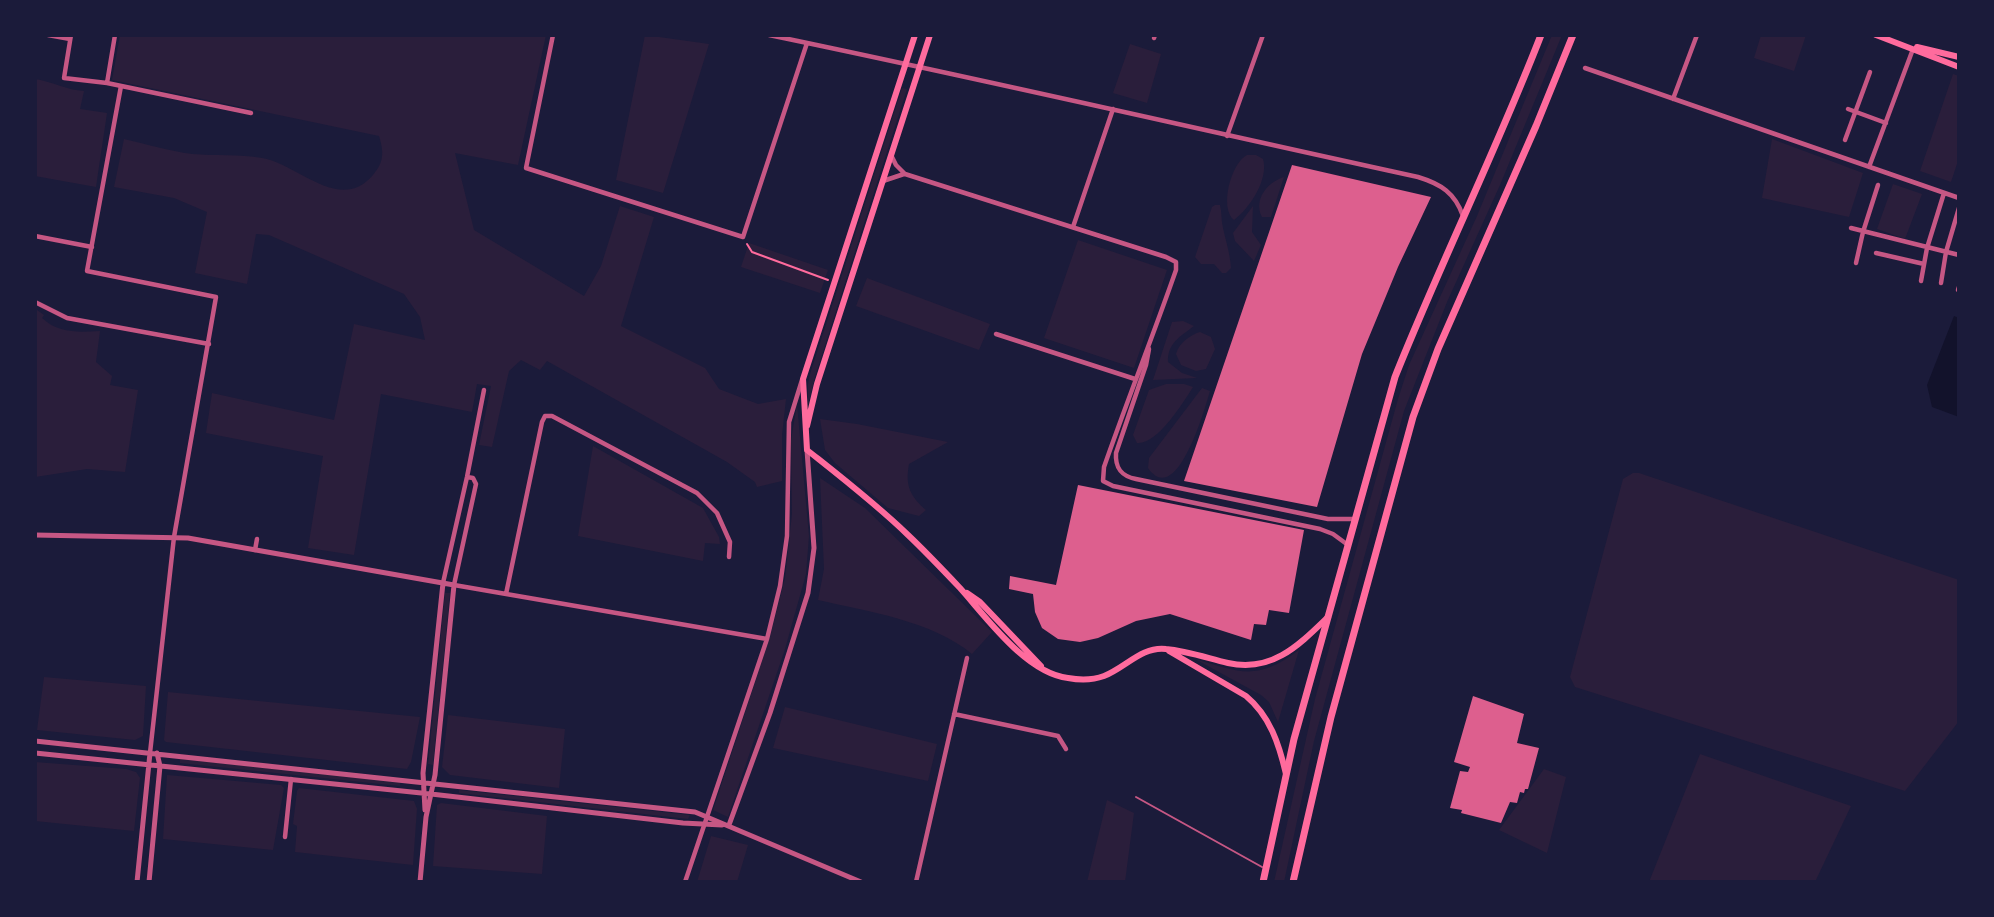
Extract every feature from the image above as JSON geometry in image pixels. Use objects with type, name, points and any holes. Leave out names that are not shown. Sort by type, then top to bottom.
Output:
[{"type":"highway","points":[[1263,882],[1286,775],[1395,377],[1410,336],[1464,218],[1541,35]]},
{"type":"highway","points":[[1293,882],[1331,717],[1413,417],[1438,349],[1573,35]]},
{"type":"main road","points":[[915,35],[803,379],[807,450],[880,509],[1026,658],[1044,671],[1068,678],[1093,679],[1115,671],[1144,653],[1165,648],[1230,663],[1261,664],[1284,656],[1328,617]]},
{"type":"main road","points":[[805,432],[817,384],[930,35]]},
{"type":"main road","points":[[1876,35],[1959,57]]},
{"type":"main road","points":[[1893,38],[1913,49],[1959,66]]},
{"type":"main road","points":[[961,589],[1009,626],[1044,671]]},
{"type":"main road","points":[[996,628],[1009,626]]},
{"type":"main road","points":[[1165,648],[1257,705],[1272,728],[1286,775]]},
{"type":"street","points":[[48,35],[71,37],[64,78],[107,83],[251,113]]},
{"type":"street","points":[[107,83],[115,35]]},
{"type":"street","points":[[553,35],[526,168],[743,237],[807,43]]},
{"type":"street","points":[[769,35],[920,66],[1436,183],[1450,192],[1464,218]]},
{"type":"street","points":[[1227,136],[1263,35]]},
{"type":"street","points":[[1673,99],[1697,35]]},
{"type":"street","points":[[1869,167],[1913,49]]},
{"type":"street","points":[[1585,68],[1959,198]]},
{"type":"street","points":[[1845,141],[1870,72]]},
{"type":"street","points":[[121,86],[87,271],[216,297],[174,537],[154,738],[154,753],[160,766],[149,882]]},
{"type":"street","points":[[1073,227],[1113,109]]},
{"type":"street","points":[[1848,109],[1885,123]]},
{"type":"street","points":[[891,153],[896,165],[905,174],[1175,262],[1176,270],[1116,453],[1122,474],[1136,480],[1301,514],[1334,520],[1355,519]]},
{"type":"street","points":[[882,181],[905,174]]},
{"type":"street","points":[[1856,263],[1878,185]]},
{"type":"street","points":[[1921,281],[1927,248],[1944,193]]},
{"type":"street","points":[[1941,283],[1946,252],[1959,208]]},
{"type":"street","points":[[1851,228],[1959,254]]},
{"type":"street","points":[[35,236],[92,247]]},
{"type":"street","points":[[1876,253],[1924,264]]},
{"type":"street","points":[[35,302],[66,318],[209,344]]},
{"type":"street","points":[[996,334],[1138,380]]},
{"type":"street","points":[[685,882],[767,639],[780,586],[787,536],[789,422],[803,379]]},
{"type":"street","points":[[1138,380],[1104,467],[1103,481],[1113,486],[1327,531],[1348,545]]},
{"type":"street","points":[[419,882],[427,793],[423,781],[443,583],[484,390]]},
{"type":"street","points":[[506,594],[545,416],[552,416],[696,493],[717,513],[730,542],[729,557]]},
{"type":"street","points":[[729,825],[771,713],[808,593],[814,548],[807,450]]},
{"type":"street","points":[[427,793],[433,783],[454,585],[476,484],[473,478],[467,477]]},
{"type":"street","points":[[1299,524],[1301,514]]},
{"type":"street","points":[[35,536],[174,537],[767,639]]},
{"type":"street","points":[[255,550],[257,539]]},
{"type":"street","points":[[916,882],[967,658]]},
{"type":"street","points":[[954,714],[1058,736],[1066,749]]},
{"type":"street","points":[[35,741],[695,812],[861,882]]},
{"type":"street","points":[[35,753],[729,825]]},
{"type":"street","points":[[137,882],[148,765],[154,753]]},
{"type":"street","points":[[285,837],[291,779]]},
{"type":"lane","points":[[1136,797],[1266,869]]},
{"type":"path","points":[[743,237],[752,252],[828,280]]},
{"type":"shaded area","points":[[120,35],[546,35],[518,165],[455,153],[474,230],[584,296],[601,266],[620,206],[654,217],[621,326],[705,368],[719,389],[758,404],[786,399],[782,435],[782,481],[757,487],[755,482],[727,462],[547,361],[540,370],[521,360],[509,371],[492,447],[479,445],[491,386],[477,384],[472,412],[381,394],[354,555],[308,548],[323,456],[206,433],[212,393],[334,420],[354,324],[425,340],[420,317],[404,294],[269,235],[256,234],[247,284],[195,273],[207,212],[174,198],[114,187],[124,139],[192,154],[262,158],[319,183],[347,190],[360,186],[377,170],[382,157],[379,136],[112,80]]},
{"type":"shaded area","points":[[645,35],[709,44],[663,193],[616,180]]},
{"type":"shaded area","points":[[1552,35],[1562,35],[1500,185],[1447,302],[1404,411],[1314,741],[1284,882],[1274,882],[1315,699],[1409,365],[1477,216]]},
{"type":"shaded area","points":[[1761,35],[1806,35],[1794,71],[1754,58]]},
{"type":"shaded area","points":[[1130,44],[1161,54],[1147,103],[1113,93]]},
{"type":"shaded area","points":[[1953,74],[1959,76],[1959,158],[1951,182],[1920,171]]},
{"type":"shaded area","points":[[35,79],[84,91],[80,109],[107,113],[96,187],[35,176]]},
{"type":"shaded area","points":[[902,88],[907,89],[808,405],[810,374]]},
{"type":"shaded area","points":[[1772,139],[1863,173],[1849,217],[1762,198]]},
{"type":"shaded area","points":[[1247,155],[1256,155],[1263,159],[1263,175],[1252,201],[1234,220],[1227,206],[1229,186],[1236,167]]},
{"type":"shaded area","points":[[1284,177],[1271,217],[1262,217],[1259,204],[1264,192]]},
{"type":"shaded area","points":[[1893,184],[1922,194],[1905,239],[1877,229]]},
{"type":"shaded area","points":[[1215,205],[1220,205],[1230,257],[1231,268],[1226,273],[1222,273],[1214,264],[1201,264],[1195,257]]},
{"type":"shaded area","points":[[1253,206],[1252,232],[1261,245],[1254,261],[1235,241],[1233,233]]},
{"type":"shaded area","points":[[1078,240],[1167,270],[1134,368],[1044,338]]},
{"type":"shaded area","points":[[749,243],[828,270],[820,293],[741,267]]},
{"type":"shaded area","points":[[867,278],[990,324],[979,350],[856,306]]},
{"type":"shaded area","points":[[37,310],[44,315],[42,318],[55,327],[77,332],[100,331],[96,362],[112,376],[110,385],[138,390],[125,472],[87,469],[35,477]]},
{"type":"shaded area","points":[[1954,316],[1959,318],[1959,417],[1932,407],[1927,385]]},
{"type":"shaded area","points":[[1183,321],[1194,326],[1172,345],[1168,362],[1182,373],[1197,378],[1153,380],[1172,322]]},
{"type":"shaded area","points":[[1200,332],[1211,337],[1215,349],[1206,369],[1196,371],[1181,365],[1176,354],[1185,340]]},
{"type":"shaded area","points":[[1166,384],[1193,387],[1161,430],[1145,442],[1137,443],[1133,435],[1149,390]]},
{"type":"shaded area","points":[[1202,388],[1210,391],[1188,451],[1169,476],[1159,477],[1148,468],[1149,458]]},
{"type":"shaded area","points":[[797,404],[809,536],[806,574],[785,649],[728,817],[713,810],[770,637],[785,578],[792,514],[791,440]]},
{"type":"shaded area","points":[[820,419],[948,442],[909,464],[910,490],[926,510],[919,516],[888,508],[835,463],[825,450]]},
{"type":"shaded area","points":[[593,446],[703,508],[720,544],[705,543],[703,561],[578,536]]},
{"type":"shaded area","points":[[1633,473],[1959,580],[1959,721],[1905,791],[1575,687],[1570,677],[1623,479]]},
{"type":"shaded area","points":[[820,478],[865,508],[992,632],[972,654],[938,633],[919,625],[818,600],[824,569]]},
{"type":"shaded area","points":[[445,593],[450,593],[433,765],[428,764]]},
{"type":"shaded area","points":[[1299,650],[1278,722],[1269,702],[1261,695],[1195,659],[1225,668],[1249,671],[1272,666]]},
{"type":"shaded area","points":[[44,677],[146,686],[143,736],[135,740],[37,730]]},
{"type":"shaded area","points":[[168,692],[420,717],[411,762],[407,769],[166,742]]},
{"type":"shaded area","points":[[785,707],[937,744],[928,781],[773,748]]},
{"type":"shaded area","points":[[448,715],[565,729],[559,788],[450,775],[442,767]]},
{"type":"shaded area","points":[[1700,754],[1851,806],[1815,882],[1649,882]]},
{"type":"shaded area","points":[[180,759],[400,782],[400,786],[180,763]]},
{"type":"shaded area","points":[[35,762],[136,772],[140,778],[134,831],[35,821]]},
{"type":"shaded area","points":[[1544,769],[1566,777],[1547,853],[1499,830]]},
{"type":"shaded area","points":[[167,775],[281,785],[284,788],[273,850],[163,839]]},
{"type":"shaded area","points":[[299,788],[414,801],[417,809],[413,865],[295,852],[297,826],[293,824]]},
{"type":"shaded area","points":[[459,790],[690,815],[688,819],[459,793]]},
{"type":"shaded area","points":[[1107,800],[1134,813],[1125,882],[1087,882]]},
{"type":"shaded area","points":[[441,803],[547,816],[542,874],[433,866],[437,805]]},
{"type":"shaded area","points":[[711,836],[748,845],[737,882],[697,882]]},
{"type":"building","points":[[1292,165],[1431,197],[1362,354],[1317,507],[1184,481]]},
{"type":"building","points":[[1078,485],[1304,530],[1289,613],[1269,610],[1266,625],[1254,624],[1251,640],[1170,614],[1136,621],[1098,638],[1080,642],[1058,639],[1042,628],[1035,612],[1033,594],[1009,589],[1010,576],[1056,585]]},
{"type":"building","points":[[1473,696],[1524,714],[1517,743],[1539,748],[1528,789],[1525,789],[1524,793],[1520,792],[1517,803],[1510,802],[1501,823],[1450,808],[1460,771],[1468,772],[1470,767],[1454,762]]}]
